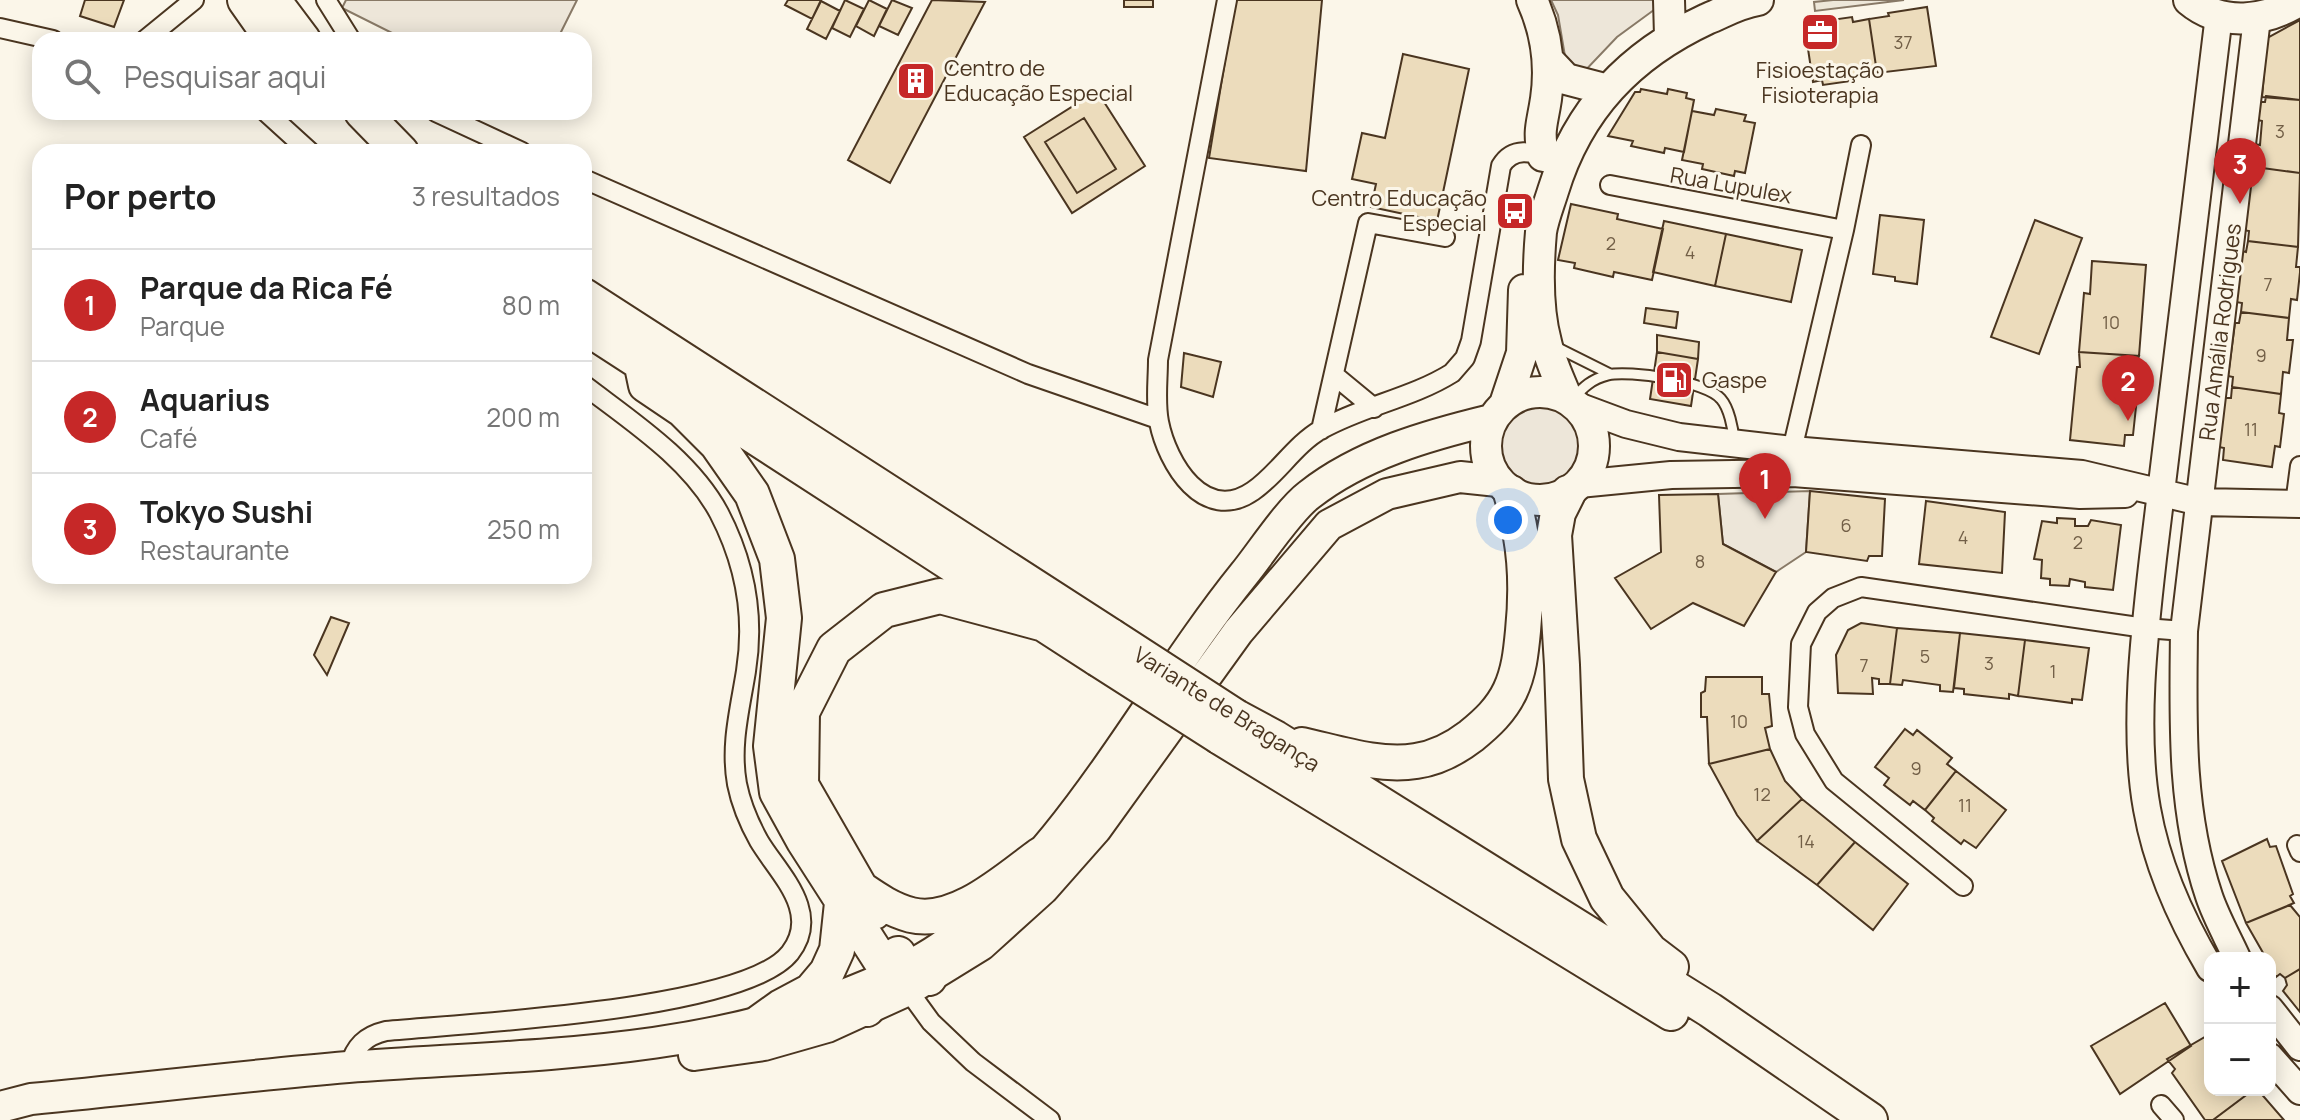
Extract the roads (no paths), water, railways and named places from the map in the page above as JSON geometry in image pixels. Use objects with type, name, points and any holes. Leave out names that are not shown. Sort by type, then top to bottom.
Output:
[{"type":"highway","points":[[245,0],[267,32]]},
{"type":"highway","points":[[273,0],[297,32]]},
{"type":"highway","points":[[342,120],[364,144]]},
{"type":"highway","points":[[370,120],[393,144]]},
{"type":"highway","name":"Variante de Bragança","points":[[592,301],[1105,648],[1685,1022],[1855,1120]]},
{"type":"highway","name":"Variante de Bragança","points":[[592,332],[1048,625],[1105,648]]},
{"type":"highway","points":[[642,366],[646,385],[683,410],[717,444],[752,494],[777,559],[784,618],[771,746],[777,792],[851,896],[898,952],[911,980],[872,999],[867,1009]]},
{"type":"highway","points":[[1275,738],[1377,761],[1415,762],[1452,751],[1487,723],[1511,690],[1520,664],[1527,587],[1521,526],[1504,487]]},
{"type":"highway","points":[[1574,489],[1558,513],[1554,535],[1566,779],[1579,839],[1607,898],[1650,951],[1703,990],[1710,1010]]},
{"type":"highway","points":[[760,1022],[811,991],[827,972],[837,950],[851,896],[801,785],[802,712],[834,649],[884,610],[940,596],[1048,625]]},
{"type":"highway","name":"Variante de Bragança","points":[[1228,727],[1275,738],[1710,1010],[1870,1120]]},
{"type":"highway","points":[[851,896],[914,916],[944,914],[977,900],[1040,855]]},
{"type":"main road","points":[[0,1107],[31,1099],[349,1067],[492,1059],[676,1040],[760,1022],[911,980],[981,945],[1043,889],[1096,829],[1238,632],[1329,525],[1387,494],[1460,477],[1504,487],[1540,501],[1574,489],[1589,470],[1594,453],[1593,435],[1587,419],[1571,402],[1546,342],[1541,303],[1542,230],[1553,159],[1539,132],[1546,98],[1548,60],[1543,25],[1532,0]]},
{"type":"main road","points":[[1504,487],[1489,468],[1485,452],[1486,436],[1522,353],[1529,209],[1553,159],[1625,48],[1700,0]]},
{"type":"main road","points":[[1670,17],[1758,0]]},
{"type":"main road","points":[[2189,0],[2219,15],[2238,19],[2283,11],[2300,0]]},
{"type":"main road","points":[[1548,60],[1566,79],[1598,88]]},
{"type":"main road","points":[[911,980],[938,949],[1004,894],[1040,855],[1073,813],[1212,613],[1307,496],[1373,456],[1498,412],[1520,395],[1552,393],[1571,402]]},
{"type":"main road","points":[[349,1067],[492,1071],[677,1057],[764,1045],[827,1027],[867,1009]]},
{"type":"street","points":[[155,32],[194,0]]},
{"type":"street","points":[[326,0],[346,32]]},
{"type":"street","points":[[1227,0],[1158,360],[1158,419],[1168,457],[1191,486],[1212,501],[1235,499],[1252,492],[1321,430],[1452,373],[1465,358],[1471,341],[1501,166],[1517,151],[1553,159]]},
{"type":"street","name":"Rua Amália Rodrigues","points":[[2204,958],[2192,939],[2164,873],[2147,809],[2142,752],[2145,628],[2219,15]]},
{"type":"street","name":"Rua Amália Rodrigues","points":[[2234,952],[2209,896],[2189,811],[2183,731],[2184,631],[2257,18]]},
{"type":"street","points":[[0,28],[32,35]]},
{"type":"street","points":[[275,120],[301,144]]},
{"type":"street","points":[[453,120],[505,144]]},
{"type":"street","points":[[1792,450],[1861,145]]},
{"type":"street","points":[[592,183],[1028,374],[1158,419]]},
{"type":"street","name":"Rua Lupulex","points":[[1610,185],[1844,230]]},
{"type":"street","points":[[1321,430],[1368,223],[1445,237]]},
{"type":"street","points":[[1334,375],[1374,408]]},
{"type":"street","points":[[349,1067],[357,1046],[369,1035],[386,1031],[591,1013],[754,979],[774,968],[791,952],[800,933],[800,906],[789,882],[753,829],[737,785],[734,753],[751,637],[744,577],[732,542],[717,510],[670,454],[592,391]]},
{"type":"street","points":[[1571,402],[1626,424],[1679,437],[1792,450],[2082,474],[2200,502],[2298,504],[2300,466]]},
{"type":"street","points":[[1634,477],[1662,462],[1720,459],[1728,456],[1734,443]]},
{"type":"street","points":[[1574,489],[1634,477],[1793,473],[2080,495],[2161,494]]},
{"type":"street","points":[[1963,886],[1834,781],[1805,734],[1798,707],[1801,644],[1817,612],[1833,598],[1861,587],[2184,631]]},
{"type":"street","points":[[911,980],[931,1022],[973,1062],[1050,1120]]},
{"type":"street","points":[[2276,1017],[2300,1047]]},
{"type":"street","points":[[2276,1064],[2300,1091]]},
{"type":"street","points":[[2161,1105],[2174,1120]]},
{"type":"lane","points":[[1546,342],[1610,374],[1694,383],[1721,398],[1733,428],[1734,443]]},
{"type":"lane","points":[[1571,402],[1586,383],[1610,374]]},
{"type":"place","name":"Fisioestação Fisioterapia","points":[[1820,32]]},
{"type":"place","name":"Centro de Educação Especial","points":[[916,81]]},
{"type":"place","name":"Tokyo Sushi","points":[[2240,204]]},
{"type":"place","name":"Centro Educação Especial","points":[[1515,211]]},
{"type":"place","name":"Gaspe","points":[[1674,380]]},
{"type":"place","name":"Aquarius","points":[[2128,421]]},
{"type":"place","name":"Parque da Rica Fé","points":[[1765,519]]}]
